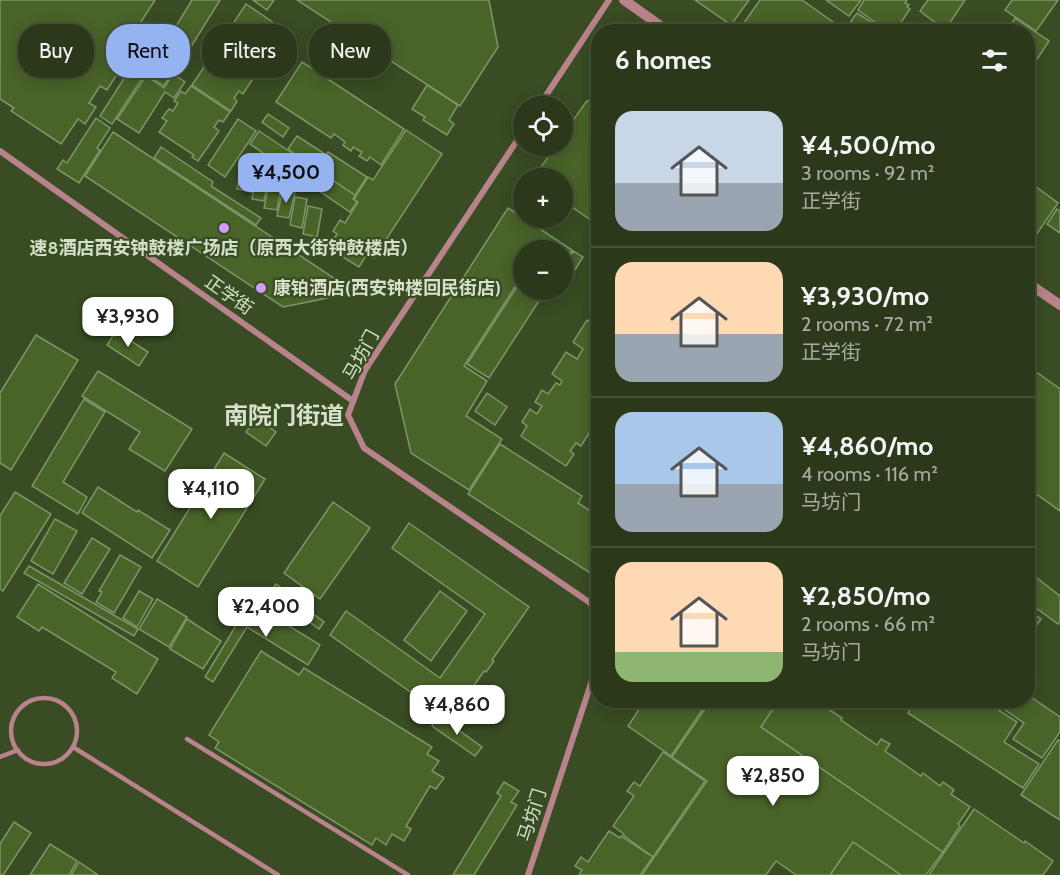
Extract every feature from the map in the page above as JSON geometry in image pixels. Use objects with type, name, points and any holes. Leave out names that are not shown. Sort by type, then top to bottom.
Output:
[{"type":"street","points":[[593,24],[609,0]]},
{"type":"street","points":[[624,0],[658,24]]},
{"type":"street","points":[[546,96],[591,27]]},
{"type":"street","name":"马坊门","points":[[513,147],[365,370],[348,415],[364,448],[591,606]]},
{"type":"street","name":"正学街","points":[[0,151],[353,400]]},
{"type":"street","points":[[1035,288],[1060,305]]},
{"type":"street","name":"马坊门","points":[[528,875],[591,683]]},
{"type":"lane","points":[[50,698],[62,703],[71,711],[76,723],[77,736],[73,747],[64,757],[52,763],[39,763],[27,759],[12,739],[12,726],[16,714],[25,704],[37,699],[50,698]]},
{"type":"lane","points":[[187,740],[408,875]]},
{"type":"lane","points":[[73,747],[278,875]]},
{"type":"lane","points":[[0,757],[18,750]]},
{"type":"building","points":[[0,0],[155,0],[140,24],[106,24],[106,78],[115,78],[107,90],[100,86],[89,103],[96,107],[85,124],[78,119],[61,144],[11,111],[14,108],[0,99]]},
{"type":"building","points":[[192,0],[220,0],[205,24],[202,24],[202,29],[190,48],[190,24],[177,24]]},
{"type":"building","points":[[253,0],[274,0],[267,10]]},
{"type":"building","points":[[297,0],[489,0],[498,47],[460,106],[391,61],[391,24],[334,24]]},
{"type":"building","points":[[695,0],[749,0],[730,24]]},
{"type":"building","points":[[760,0],[802,0],[836,24],[743,24]]},
{"type":"building","points":[[826,0],[861,0],[849,16]]},
{"type":"building","points":[[864,0],[907,0],[905,3],[910,9],[900,24],[878,24],[858,10]]},
{"type":"building","points":[[928,0],[965,0],[949,24],[937,24],[920,11]]},
{"type":"building","points":[[1012,0],[1058,0],[1036,31],[1035,24],[1026,24],[1005,10]]},
{"type":"building","points":[[246,4],[276,24],[233,24]]},
{"type":"building","points":[[857,13],[874,24],[855,24],[851,21]]},
{"type":"building","points":[[1015,18],[1024,24],[1011,24]]},
{"type":"building","points":[[1035,32],[1049,41],[1035,62]]},
{"type":"building","points":[[302,62],[309,67],[309,78],[326,78],[404,129],[381,165],[370,157],[367,161],[359,156],[362,152],[353,147],[351,151],[343,145],[345,142],[334,134],[331,138],[276,102],[292,78],[297,78],[297,70]]},
{"type":"building","points":[[202,70],[202,78],[253,78],[243,94],[239,91],[234,98],[237,101],[231,111],[192,85]]},
{"type":"building","points":[[124,78],[142,78],[112,124],[100,116]]},
{"type":"building","points":[[145,78],[149,78],[164,88],[170,78],[179,78],[185,82],[174,98],[165,92],[139,133],[117,119]]},
{"type":"building","points":[[151,78],[169,78],[164,86]]},
{"type":"building","points":[[427,85],[458,105],[449,120],[454,124],[447,135],[423,120],[425,117],[412,109]]},
{"type":"building","points":[[191,86],[230,112],[223,122],[219,120],[214,127],[219,131],[198,161],[192,157],[194,155],[159,132],[167,121],[162,118],[169,109],[173,111],[178,103],[174,101],[181,91],[185,94]]},
{"type":"building","points":[[591,99],[591,220],[573,208],[573,168],[540,168],[549,156],[573,156],[573,120],[586,102]]},
{"type":"building","points":[[268,114],[289,128],[283,137],[262,122]]},
{"type":"building","points":[[96,118],[110,128],[97,148],[100,150],[79,183],[57,169],[63,160],[67,163]]},
{"type":"building","points":[[238,119],[256,131],[225,177],[208,165]]},
{"type":"building","points":[[406,130],[442,154],[374,258],[367,254],[359,267],[328,248],[337,234],[333,231],[340,220],[345,223],[358,202],[354,199],[368,177],[373,180]]},
{"type":"building","points":[[259,131],[355,195],[353,199],[357,202],[350,212],[250,144]]},
{"type":"building","points":[[113,132],[349,288],[347,294],[283,307],[85,176]]},
{"type":"building","points":[[297,136],[325,154],[316,168],[288,149]]},
{"type":"building","points":[[161,147],[213,182],[211,186],[261,218],[256,225],[154,158]]},
{"type":"building","points":[[328,152],[367,177],[355,195],[316,169]]},
{"type":"building","points":[[242,163],[256,165],[252,192],[237,189]]},
{"type":"building","points":[[257,171],[269,173],[264,201],[252,199]]},
{"type":"building","points":[[270,180],[282,182],[277,210],[264,208]]},
{"type":"building","points":[[1035,186],[1058,203],[1035,237]]},
{"type":"building","points":[[283,189],[295,192],[289,218],[277,216]]},
{"type":"building","points":[[295,197],[307,199],[302,228],[290,225]]},
{"type":"building","points":[[308,206],[322,209],[317,237],[303,234]]},
{"type":"building","points":[[508,208],[513,211],[513,228],[538,228],[557,240],[513,240],[513,290],[464,366],[487,381],[466,416],[502,439],[469,490],[411,453],[395,384]]},
{"type":"building","points":[[1057,209],[1060,211],[1060,233],[1047,224]]},
{"type":"building","points":[[573,251],[583,257],[573,273]]},
{"type":"building","points":[[513,293],[513,300],[540,300],[489,378],[467,364]]},
{"type":"building","points":[[587,320],[591,322],[591,430],[581,446],[576,443],[570,451],[574,454],[566,466],[521,436],[527,426],[522,422],[530,409],[537,414],[542,406],[535,402],[542,390],[548,394],[556,383],[560,385],[562,381],[552,374],[566,352],[577,359],[583,349],[573,342]]},
{"type":"building","points":[[116,331],[148,352],[139,366],[107,345]]},
{"type":"building","points":[[36,335],[78,360],[11,470],[0,463],[0,393]]},
{"type":"building","points":[[98,371],[192,429],[165,471],[129,449],[140,432],[82,396]]},
{"type":"building","points":[[1035,371],[1060,389],[1060,511],[1035,493]]},
{"type":"building","points":[[487,393],[507,407],[495,425],[475,411]]},
{"type":"building","points":[[84,399],[105,412],[63,482],[87,497],[78,514],[32,486]]},
{"type":"building","points":[[256,418],[276,432],[266,446],[246,432]]},
{"type":"building","points":[[500,444],[582,496],[578,503],[591,511],[591,573],[468,494]]},
{"type":"building","points":[[224,453],[265,479],[198,587],[157,561]]},
{"type":"building","points":[[98,487],[170,530],[152,558],[82,513]]},
{"type":"building","points":[[15,492],[51,514],[3,591],[0,589],[0,516]]},
{"type":"building","points":[[333,502],[370,528],[320,599],[284,573]]},
{"type":"building","points":[[55,519],[77,531],[53,574],[31,561]]},
{"type":"building","points":[[409,523],[529,607],[492,660],[494,661],[486,672],[484,671],[450,720],[330,635],[346,611],[440,678],[485,614],[392,548]]},
{"type":"building","points":[[92,538],[110,549],[82,594],[64,583]]},
{"type":"building","points":[[120,555],[141,567],[114,613],[96,602],[102,592],[99,591]]},
{"type":"building","points":[[29,566],[138,629],[134,636],[24,573]]},
{"type":"building","points":[[1035,576],[1060,596],[1058,624],[1035,607]]},
{"type":"building","points":[[38,584],[158,659],[137,694],[112,678],[116,672],[42,627],[39,631],[17,617]]},
{"type":"building","points":[[276,584],[324,622],[319,629],[269,593]]},
{"type":"building","points":[[139,591],[153,599],[137,627],[123,618]]},
{"type":"building","points":[[440,591],[467,611],[431,661],[404,640]]},
{"type":"building","points":[[157,599],[187,617],[169,647],[139,629]]},
{"type":"building","points":[[250,602],[320,645],[308,665],[247,627],[213,682],[205,677]]},
{"type":"building","points":[[1035,615],[1041,619],[1035,627]]},
{"type":"building","points":[[187,619],[221,641],[203,669],[170,649]]},
{"type":"building","points":[[261,651],[299,675],[304,668],[432,747],[427,754],[439,761],[432,771],[444,778],[436,789],[430,786],[406,826],[411,829],[404,841],[392,834],[386,845],[376,838],[372,845],[215,748],[219,742],[209,735]]},
{"type":"building","points":[[1035,700],[1060,717],[1060,732],[1042,758],[1013,739],[1024,723],[1002,708],[1035,708]]},
{"type":"building","points":[[640,708],[704,708],[671,756],[628,726]]},
{"type":"building","points":[[706,708],[774,708],[761,727],[943,852],[926,875],[901,875],[853,842],[830,875],[796,875],[776,861],[766,875],[642,875],[707,781],[672,757]]},
{"type":"building","points":[[774,708],[827,708],[877,745],[881,739],[890,744],[885,751],[921,776],[923,773],[940,786],[943,782],[954,790],[951,794],[970,807],[943,852],[761,727]]},
{"type":"building","points":[[911,708],[995,708],[1017,722],[1004,742],[1039,764],[1023,788],[908,713]]},
{"type":"building","points":[[439,716],[482,747],[475,756],[432,726]]},
{"type":"building","points":[[1058,740],[1060,741],[1060,820],[1021,795]]},
{"type":"building","points":[[663,752],[705,781],[653,857],[613,826],[634,796],[627,791],[634,782],[640,786]]},
{"type":"building","points":[[504,782],[519,791],[511,802],[517,805],[474,875],[453,875],[501,796],[497,793]]},
{"type":"building","points":[[974,809],[1053,861],[1043,875],[929,875]]},
{"type":"building","points":[[14,822],[31,833],[3,875],[0,875],[0,844]]},
{"type":"building","points":[[609,831],[620,838],[621,836],[653,857],[640,875],[579,875],[582,870],[575,866],[581,857],[588,862]]},
{"type":"building","points":[[853,842],[901,875],[830,875]]},
{"type":"building","points":[[50,844],[77,861],[69,875],[30,875]]},
{"type":"building","points":[[79,862],[98,875],[71,875]]},
{"type":"place","name":"速8酒店西安钟鼓楼广场店（原西大街钟鼓楼店）","points":[[224,228]]},
{"type":"place","name":"康铂酒店(西安钟楼回民街店)","points":[[261,288]]},
{"type":"district","name":"南院门街道","points":[[284,416]]}]
